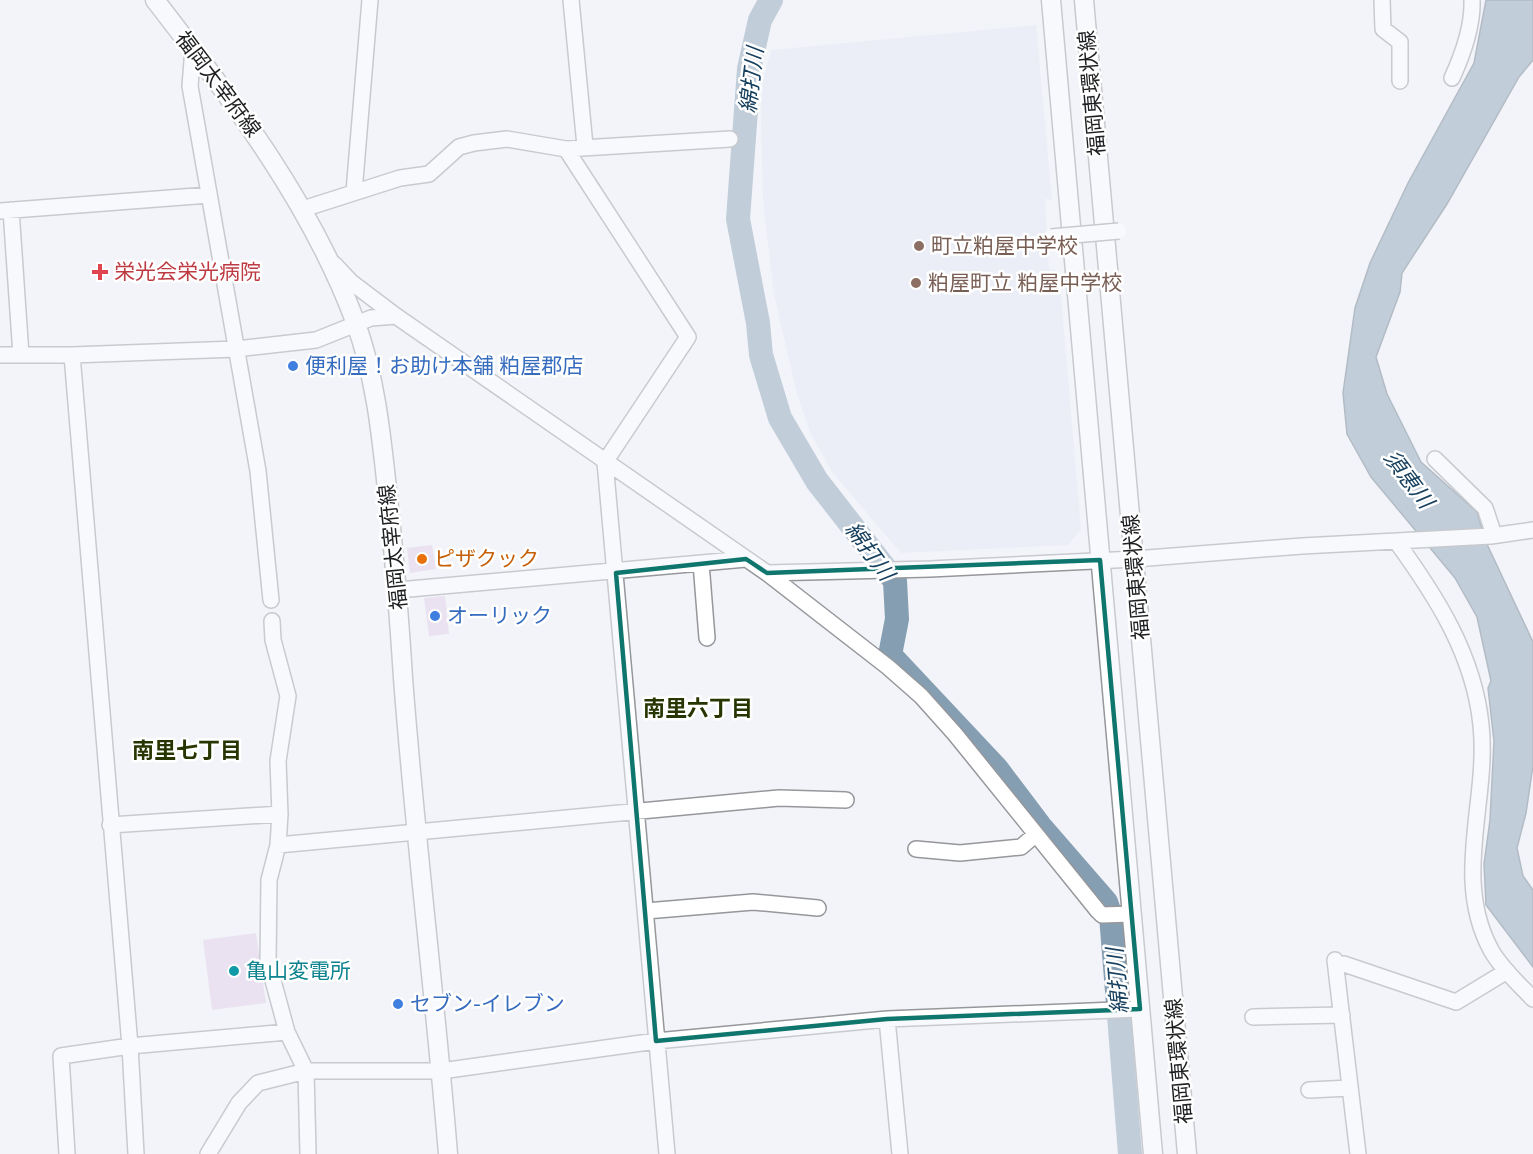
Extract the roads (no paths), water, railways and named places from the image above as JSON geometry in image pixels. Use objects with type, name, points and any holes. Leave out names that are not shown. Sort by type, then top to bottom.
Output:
[{"type":"main road","name":"福岡太宰府線","points":[[154,0],[263,144],[303,209],[330,259],[356,323],[379,413],[398,590],[404,680],[448,1154]]},
{"type":"main road","name":"福岡東環状線","points":[[1051,0],[1100,560],[1117,914],[1153,1154]]},
{"type":"main road","name":"福岡東環状線","points":[[1084,0],[1188,1154]]},
{"type":"street","points":[[354,192],[370,0]]},
{"type":"street","points":[[572,0],[585,146]]},
{"type":"street","points":[[1382,0],[1383,29],[1400,42],[1400,81]]},
{"type":"street","points":[[1452,78],[1461,59],[1468,32],[1472,0]]},
{"type":"street","points":[[193,49],[189,86],[258,471],[271,600]]},
{"type":"street","points":[[303,209],[400,178],[429,174],[459,147],[474,143],[507,139],[566,149],[585,146],[730,139]]},
{"type":"street","points":[[566,149],[688,337],[605,462],[667,1154]]},
{"type":"street","points":[[21,355],[6,210],[209,195]]},
{"type":"street","points":[[1051,237],[1119,231]]},
{"type":"street","points":[[330,259],[351,282],[396,316],[767,573],[856,640],[921,696],[955,734],[1035,835],[1117,914]]},
{"type":"street","points":[[0,355],[72,355],[236,349],[316,340],[372,318],[396,316]]},
{"type":"street","points":[[72,355],[130,1046],[136,1154]]},
{"type":"street","points":[[1435,459],[1485,508],[1492,536]]},
{"type":"street","points":[[767,573],[875,571],[1135,559],[1399,540],[1492,536],[1533,530]]},
{"type":"street","points":[[1399,540],[1448,618],[1478,700],[1482,761],[1473,847],[1473,894],[1491,951],[1533,999]]},
{"type":"street","points":[[398,590],[616,573],[746,559]]},
{"type":"street","points":[[701,563],[707,638]]},
{"type":"street","points":[[272,621],[273,640],[288,696],[278,761],[280,813],[278,845],[269,880],[268,962],[287,1032],[306,1071],[308,1154]]},
{"type":"street","points":[[278,845],[419,834],[779,798],[846,800]]},
{"type":"street","points":[[110,825],[280,813]]},
{"type":"street","points":[[916,849],[960,853],[1021,847],[1035,835]]},
{"type":"street","points":[[646,911],[753,902],[818,908]]},
{"type":"street","points":[[1358,1154],[1335,963],[1344,964],[1456,1002],[1508,971]]},
{"type":"street","points":[[208,1154],[239,1102],[258,1083],[306,1071],[441,1071],[656,1041],[887,1019],[1132,1009]]},
{"type":"street","points":[[1252,1017],[1342,1015]]},
{"type":"street","points":[[887,1019],[900,1154]]},
{"type":"street","points":[[67,1154],[61,1056],[130,1046],[287,1032]]},
{"type":"street","points":[[1309,1090],[1350,1088]]},
{"type":"water","name":"須恵川","points":[[1486,0],[1533,0],[1533,60],[1519,77],[1447,204],[1402,273],[1400,292],[1376,357],[1387,394],[1421,462],[1477,512],[1485,540],[1533,642],[1533,766],[1526,813],[1517,848],[1523,876],[1533,890],[1533,967],[1486,905],[1484,864],[1490,820],[1494,741],[1488,688],[1491,681],[1477,617],[1455,578],[1371,477],[1347,434],[1343,393],[1355,308],[1370,263],[1408,183],[1474,63]]},
{"type":"waterway","name":"綿打川","points":[[771,0],[760,20],[749,69],[738,219],[758,323],[761,355],[780,418],[817,481],[895,581],[897,619],[890,655],[997,769],[1040,826],[1106,902],[1111,916],[1130,1154]]},
{"type":"place","name":"町立粕屋中学校","points":[[919,246]]},
{"type":"place","name":"栄光会栄光病院","points":[[100,272]]},
{"type":"place","name":"粕屋町立 粕屋中学校","points":[[916,283]]},
{"type":"place","name":"便利屋！お助け本舗 粕屋郡店","points":[[293,366]]},
{"type":"place","name":"ピザクック","points":[[422,559]]},
{"type":"place","name":"オーリック","points":[[435,616]]},
{"type":"place","name":"亀山変電所","points":[[234,971]]},
{"type":"place","name":"セブン-イレブン","points":[[398,1004]]},
{"type":"district","name":"南里六丁目","points":[[698,708]]},
{"type":"district","name":"南里七丁目","points":[[187,750]]}]
